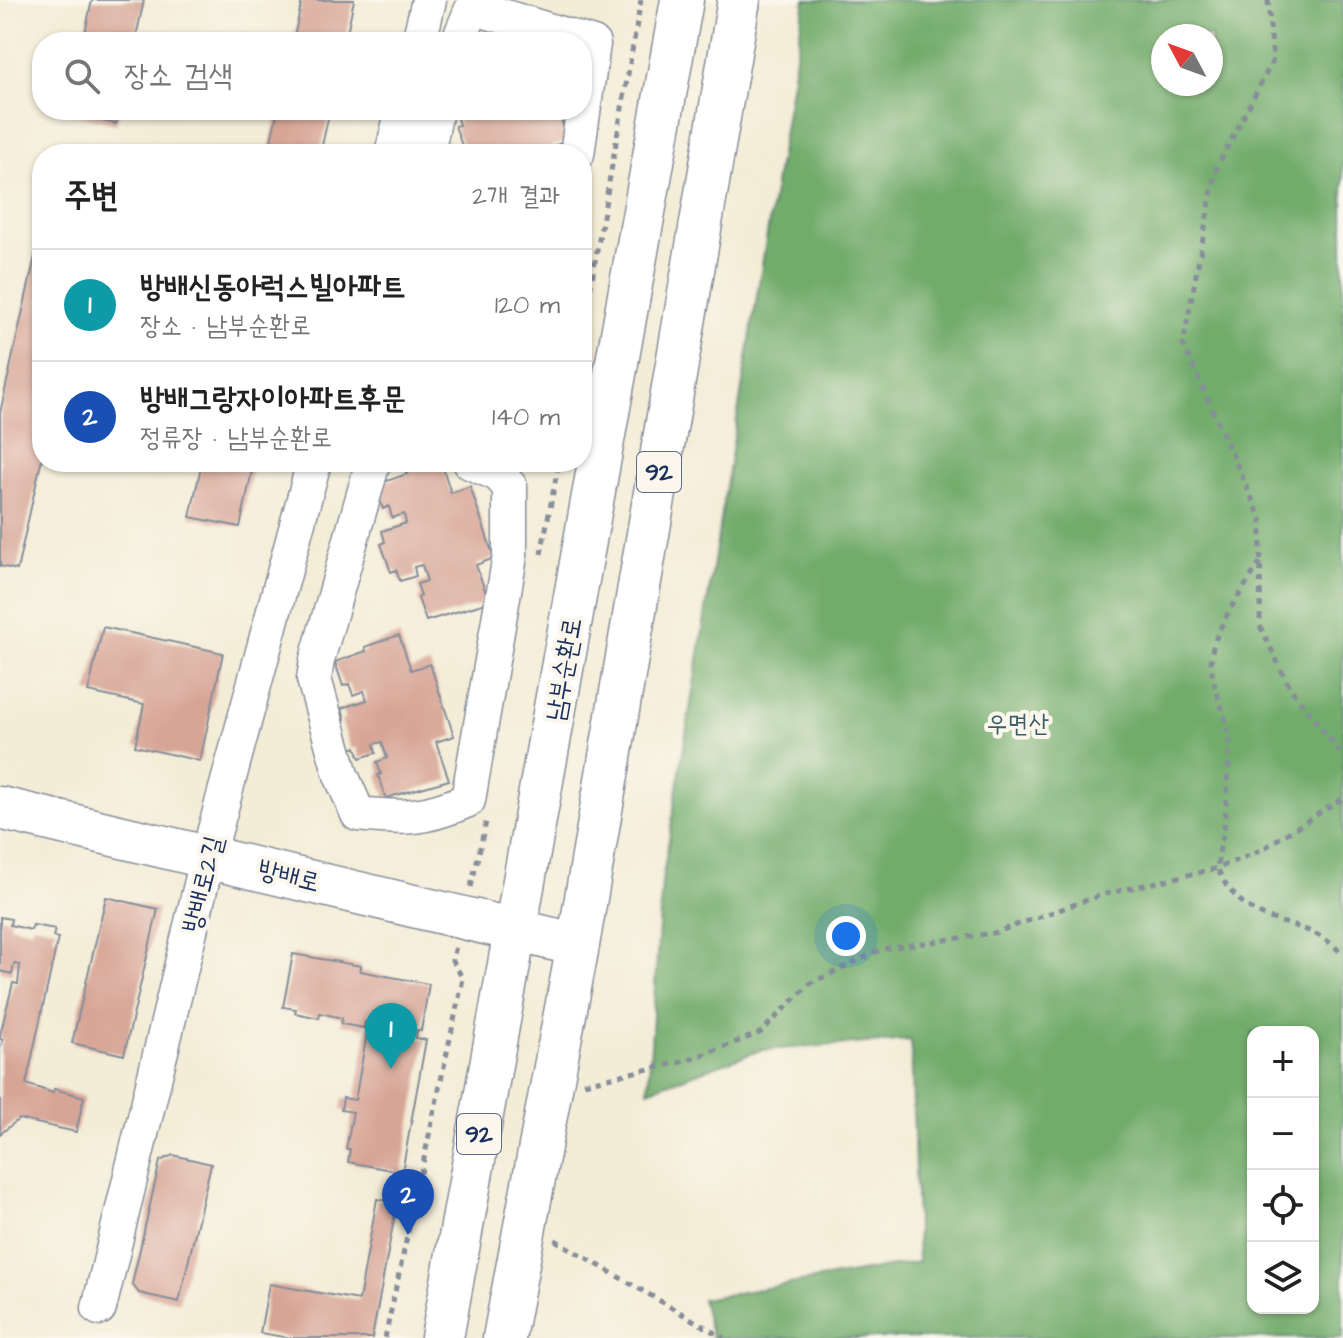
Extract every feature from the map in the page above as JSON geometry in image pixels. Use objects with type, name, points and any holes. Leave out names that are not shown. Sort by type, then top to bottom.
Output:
[{"type":"main road","name":"남부순환로","points":[[442,1338],[682,0]]},
{"type":"main road","name":"92","points":[[504,1338],[578,945],[739,0]]},
{"type":"main road","name":"방배로","points":[[0,808],[578,945]]},
{"type":"street","points":[[421,32],[429,0]]},
{"type":"street","points":[[462,32],[472,9],[476,8],[554,32]]},
{"type":"street","points":[[394,144],[400,120]]},
{"type":"street","points":[[429,144],[434,120]]},
{"type":"street","points":[[578,144],[582,120]]},
{"type":"street","name":"방배로2길","points":[[99,1308],[208,856],[311,472]]},
{"type":"street","points":[[370,472],[314,679],[341,775],[358,814],[419,818],[468,800],[510,556],[510,487],[493,472]]},
{"type":"path","points":[[592,279],[641,0]]},
{"type":"path","points":[[1268,0],[1273,60],[1216,169],[1183,344],[1261,519],[1260,626],[1290,688],[1343,756]]},
{"type":"path","points":[[1261,562],[1221,626],[1212,650],[1212,670],[1230,743],[1218,868],[1229,889],[1249,909],[1274,922],[1308,928],[1330,940],[1343,955]]},
{"type":"path","points":[[551,1085],[579,1083],[686,1061],[760,1033],[811,983],[882,949],[994,933],[1101,895],[1218,868],[1261,850],[1343,798]]},
{"type":"path","points":[[385,1338],[463,979],[452,960]]},
{"type":"path","points":[[526,1223],[724,1338]]},
{"type":"green space","name":"우면산","points":[[805,0],[1343,0],[1343,1338],[712,1338],[702,1299],[918,1262],[911,1040],[761,1050],[648,1090],[662,882]]},
{"type":"building","points":[[92,0],[144,0],[137,32],[85,32]]},
{"type":"building","points":[[302,0],[354,0],[347,32],[295,32]]},
{"type":"building","points":[[276,120],[328,120],[322,144],[270,144]]},
{"type":"building","points":[[458,120],[561,120],[568,141],[559,144],[461,144],[455,126],[459,125]]},
{"type":"building","points":[[32,270],[32,472],[39,472],[17,570],[0,566],[0,413]]},
{"type":"building","points":[[200,472],[252,472],[240,527],[190,517]]},
{"type":"building","points":[[444,472],[451,493],[470,486],[494,558],[476,565],[489,602],[426,621],[417,584],[427,581],[422,565],[414,567],[416,576],[400,581],[396,570],[391,572],[381,544],[385,542],[382,531],[406,523],[404,514],[392,518],[389,506],[383,509],[375,485],[407,474]]},
{"type":"building","points":[[103,627],[223,653],[200,761],[135,746],[144,704],[88,692]]},
{"type":"building","points":[[399,635],[411,670],[430,664],[454,736],[436,742],[449,780],[386,798],[377,762],[387,758],[382,742],[374,744],[376,753],[360,758],[356,747],[351,749],[341,721],[345,719],[342,708],[367,700],[364,691],[353,695],[349,684],[343,686],[335,662]]},
{"type":"building","points":[[106,897],[158,909],[124,1055],[72,1043]]},
{"type":"building","points":[[0,917],[11,919],[10,925],[31,930],[33,925],[55,929],[53,937],[58,938],[26,1084],[53,1093],[54,1089],[84,1097],[76,1132],[19,1119],[0,1134],[0,1048],[3,1040],[0,1035],[13,983],[18,984],[20,965],[14,964],[12,974],[0,971]]},
{"type":"building","points":[[293,954],[361,966],[360,971],[429,984],[421,1031],[417,1030],[416,1038],[426,1040],[402,1172],[348,1162],[350,1149],[346,1149],[353,1112],[341,1110],[343,1098],[355,1100],[369,1022],[365,1022],[364,1028],[341,1024],[342,1018],[320,1013],[319,1018],[283,1007]]},
{"type":"building","points":[[173,1155],[211,1164],[179,1302],[139,1293],[132,1284],[160,1161]]},
{"type":"building","points":[[377,1199],[397,1203],[372,1338],[290,1338],[260,1333],[269,1284],[359,1300]]},
{"type":"place","name":"방배신동아럭스빌아파트","points":[[391,1069]]},
{"type":"place","name":"방배그랑자이아파트후문","points":[[408,1235]]}]
